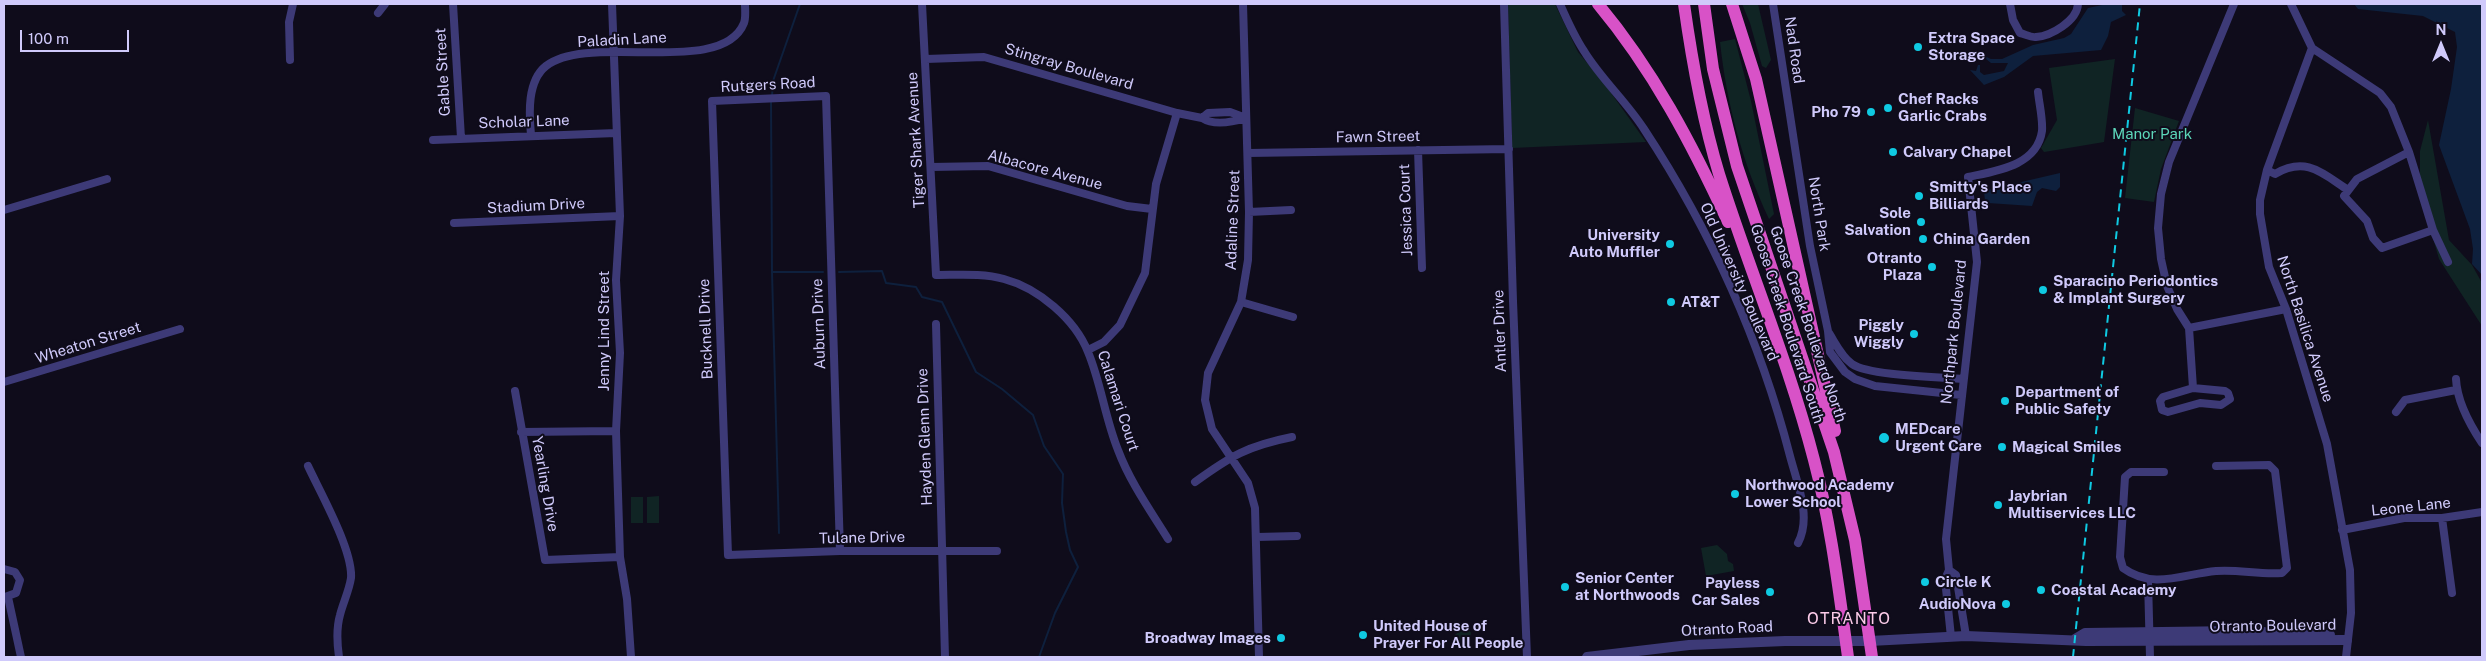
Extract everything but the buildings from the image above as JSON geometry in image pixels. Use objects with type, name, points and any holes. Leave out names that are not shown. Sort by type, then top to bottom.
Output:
[{"type":"highway","points":[[1598,4],[1638,55],[1698,157],[1764,306]]},
{"type":"highway","name":"Goose Creek Boulevard South","points":[[1684,4],[1693,69],[1704,121],[1814,460],[1831,540],[1848,657]]},
{"type":"highway","name":"Goose Creek Boulevard North","points":[[1704,4],[1721,105],[1737,166],[1834,452],[1855,540],[1872,657]]},
{"type":"highway","points":[[1713,4],[1721,105]]},
{"type":"highway","points":[[1732,4],[1748,51],[1772,145],[1837,440],[1843,488]]},
{"type":"street","points":[[290,60],[289,22],[293,4]]},
{"type":"street","points":[[378,13],[384,4]]},
{"type":"street","name":"Gable Street","points":[[453,4],[461,138]]},
{"type":"street","name":"Jenny Lind Street","points":[[612,4],[620,216],[616,280],[620,354],[616,431],[620,557],[627,599],[630,657]]},
{"type":"street","name":"Paladin Lane","points":[[531,135],[529,110],[533,88],[545,67],[562,58],[614,52],[704,51],[731,40],[744,23],[745,4]]},
{"type":"street","name":"Tiger Shark Avenue","points":[[922,4],[936,274]]},
{"type":"street","name":"Adaline Street","points":[[1242,4],[1248,153],[1248,260],[1241,302],[1208,373],[1205,400],[1212,429],[1248,483],[1255,508],[1259,657]]},
{"type":"street","name":"Antler Drive","points":[[1504,4],[1527,657]]},
{"type":"street","name":"Old University Boulevard","points":[[1560,4],[1584,52],[1643,127],[1708,238],[1756,347],[1787,444],[1803,506],[1804,531],[1798,543]]},
{"type":"street","name":"Nad Road","points":[[1773,4],[1787,100]]},
{"type":"street","points":[[2010,4],[2013,20],[2020,33],[2034,38],[2050,34],[2064,25],[2078,8],[2078,4]]},
{"type":"street","points":[[2193,388],[2189,328],[2177,309],[2167,286],[2161,259],[2158,228],[2161,194],[2169,162],[2234,4]]},
{"type":"street","points":[[2291,4],[2312,48],[2380,93],[2391,107],[2409,152],[2433,230],[2448,262]]},
{"type":"street","name":"North Basilica Avenue","points":[[2312,48],[2267,170],[2260,200],[2260,214],[2269,267],[2286,309],[2327,444],[2350,570],[2351,613],[2346,657]]},
{"type":"street","name":"Stingray Boulevard","points":[[926,59],[984,57],[1177,113],[1202,118],[1208,122],[1234,122],[1246,118]]},
{"type":"street","name":"Northpark Boulevard","points":[[1966,636],[1956,575],[1949,570],[1946,531],[1978,262],[1968,177],[2015,166],[2036,146],[2042,130],[2038,92]]},
{"type":"street","name":"Rutgers Road","points":[[712,101],[826,96]]},
{"type":"street","name":"Auburn Drive","points":[[826,96],[840,551]]},
{"type":"street","name":"North Park","points":[[1787,100],[1810,246],[1828,331],[1830,352],[1845,372],[1856,380],[1875,386],[1961,395]]},
{"type":"street","name":"Bucknell Drive","points":[[712,101],[728,555]]},
{"type":"street","points":[[1088,350],[1104,342],[1120,325],[1145,274],[1156,184],[1177,113]]},
{"type":"street","name":"Scholar Lane","points":[[434,140],[616,132]]},
{"type":"street","name":"Fawn Street","points":[[1248,153],[1509,149]]},
{"type":"street","name":"Jessica Court","points":[[1418,150],[1422,268]]},
{"type":"street","points":[[2409,152],[2357,179],[2344,196],[2367,221],[2373,238],[2382,248],[2433,230]]},
{"type":"street","name":"Albacore Avenue","points":[[931,168],[988,166],[1127,206],[1152,209]]},
{"type":"street","points":[[2267,170],[2275,174],[2292,166],[2314,168],[2348,190]]},
{"type":"street","points":[[4,210],[107,179]]},
{"type":"street","points":[[1249,212],[1291,210]]},
{"type":"street","name":"Stadium Drive","points":[[454,223],[620,216]]},
{"type":"street","name":"Calamari Court","points":[[936,274],[975,274],[1005,279],[1031,290],[1057,308],[1088,350],[1117,448],[1128,477],[1168,539]]},
{"type":"street","points":[[1241,302],[1293,317]]},
{"type":"street","points":[[2189,328],[2286,309]]},
{"type":"street","name":"Hayden Glenn Drive","points":[[936,324],[945,657]]},
{"type":"street","name":"Wheaton Street","points":[[4,382],[180,329]]},
{"type":"street","name":"North Park","points":[[1828,331],[1844,357],[1854,365],[1877,371],[1963,379]]},
{"type":"street","points":[[2456,379],[2456,390],[2472,428],[2482,443]]},
{"type":"street","points":[[2193,388],[2225,391],[2230,399],[2221,405],[2200,404],[2168,412],[2162,410],[2160,401],[2163,397],[2193,388]]},
{"type":"street","points":[[2396,412],[2405,400],[2456,390]]},
{"type":"street","points":[[515,391],[521,432]]},
{"type":"street","name":"Yearling Drive","points":[[616,431],[521,432],[545,560],[620,557]]},
{"type":"street","points":[[1195,482],[1231,456],[1259,444],[1292,437]]},
{"type":"street","points":[[2164,472],[2131,472],[2125,478],[2120,557],[2123,568],[2132,575],[2148,580],[2179,579],[2217,571],[2282,574],[2287,568],[2275,470],[2269,465],[2216,466]]},
{"type":"street","points":[[308,466],[343,542],[350,565],[350,578],[336,637],[338,657]]},
{"type":"street","name":"Leone Lane","points":[[2342,530],[2404,518],[2442,518],[2482,512]]},
{"type":"street","points":[[2442,518],[2452,593]]},
{"type":"street","points":[[1257,537],[1297,536]]},
{"type":"street","name":"Tulane Drive","points":[[728,555],[840,551],[997,551]]},
{"type":"street","points":[[4,569],[15,572],[20,580],[16,593],[6,597],[21,657]]},
{"type":"street","points":[[1949,570],[1945,579],[1951,637]]},
{"type":"street","points":[[2148,580],[2150,657]]},
{"type":"street","name":"Otranto Boulevard","points":[[1870,641],[1966,636],[2347,642]]},
{"type":"street","name":"Otranto Road","points":[[1587,657],[1689,645],[1870,641]]},
{"type":"green space","points":[[1508,4],[1555,4],[1578,52],[1604,83],[1646,142],[1512,148]]},
{"type":"green space","points":[[1742,4],[1758,4],[1771,60],[1766,68],[1762,66],[1750,23]]},
{"type":"green space","points":[[1735,39],[1751,101],[1774,214],[1769,219],[1743,154],[1731,111],[1720,42]]},
{"type":"green space","points":[[2115,59],[2104,142],[2044,152],[2041,148],[2057,120],[2049,68]]},
{"type":"green space","name":"Manor Park","points":[[2135,108],[2179,121],[2161,169],[2154,202],[2125,198]]},
{"type":"green space","points":[[2428,120],[2449,240],[2472,265],[2482,283],[2482,326],[2439,259],[2420,193],[2420,151]]},
{"type":"green space","points":[[659,496],[659,523],[647,523],[647,497]]},
{"type":"green space","points":[[631,497],[643,497],[643,523],[631,523]]},
{"type":"green space","points":[[1717,545],[1727,554],[1728,561],[1733,564],[1734,571],[1706,576],[1701,548]]},
{"type":"green space","points":[[1467,626],[1471,633],[1469,643],[1465,645],[1452,643],[1453,636],[1462,627]]},
{"type":"water","points":[[2107,4],[2122,4],[2122,11],[2126,15],[2111,22],[2108,36],[2101,50],[2033,56],[2004,77],[1984,85],[1970,70],[1976,71],[1978,65],[1980,65],[1980,72],[1984,75],[2004,71],[2008,63],[1991,63],[1980,54],[1991,59],[2002,59],[2033,45],[2064,38],[2071,34],[2088,8]]},
{"type":"water","points":[[2354,4],[2482,4],[2482,275],[2472,264],[2473,249],[2470,229],[2439,145],[2451,89],[2457,47],[2455,32],[2423,16],[2358,9]]},
{"type":"water","points":[[2060,173],[2060,187],[2056,191],[2042,188],[2037,192],[2032,206],[1988,203],[1985,200],[1984,192],[1987,190]]},
{"type":"waterway","points":[[772,96],[773,81],[800,4]]},
{"type":"waterway","points":[[771,100],[772,272],[779,533]]},
{"type":"waterway","points":[[839,272],[882,271],[886,283],[916,287],[922,297],[942,302],[976,372],[1002,389],[1033,415],[1044,446],[1063,474],[1062,503],[1066,532],[1070,550],[1078,567],[1055,613],[1039,657]]},
{"type":"waterway","points":[[772,272],[823,272]]},
{"type":"railway","points":[[2073,657],[2140,4]]},
{"type":"place","name":"Extra Space Storage","points":[[1918,47]]},
{"type":"place","name":"Chef Racks Garlic Crabs","points":[[1888,108]]},
{"type":"place","name":"Pho 79","points":[[1871,112]]},
{"type":"place","name":"Calvary Chapel","points":[[1893,152]]},
{"type":"place","name":"Smitty's Place Billiards","points":[[1919,196]]},
{"type":"place","name":"Sole Salvation","points":[[1921,222]]},
{"type":"place","name":"China Garden","points":[[1923,239]]},
{"type":"place","name":"University Auto Muffler","points":[[1670,244]]},
{"type":"place","name":"Otranto Plaza","points":[[1932,267]]},
{"type":"place","name":"Sparacino Periodontics & Implant Surgery","points":[[2043,290]]},
{"type":"place","name":"AT&T","points":[[1671,302]]},
{"type":"place","name":"Piggly Wiggly","points":[[1914,334]]},
{"type":"place","name":"Department of Public Safety","points":[[2005,401]]},
{"type":"place","name":"MEDcare Urgent Care","points":[[1884,438]]},
{"type":"place","name":"Magical Smiles","points":[[2002,447]]},
{"type":"place","name":"Northwood Academy Lower School","points":[[1735,494]]},
{"type":"place","name":"Jaybrian Multiservices LLC","points":[[1998,505]]},
{"type":"place","name":"Circle K","points":[[1925,582]]},
{"type":"place","name":"Senior Center at Northwoods","points":[[1565,587]]},
{"type":"place","name":"Coastal Academy","points":[[2041,590]]},
{"type":"place","name":"Payless Car Sales","points":[[1770,592]]},
{"type":"place","name":"AudioNova","points":[[2006,604]]},
{"type":"place","name":"United House of Prayer For All People","points":[[1363,635]]},
{"type":"place","name":"Broadway Images","points":[[1281,638]]},
{"type":"district","name":"OTRANTO","points":[[1849,619]]}]
